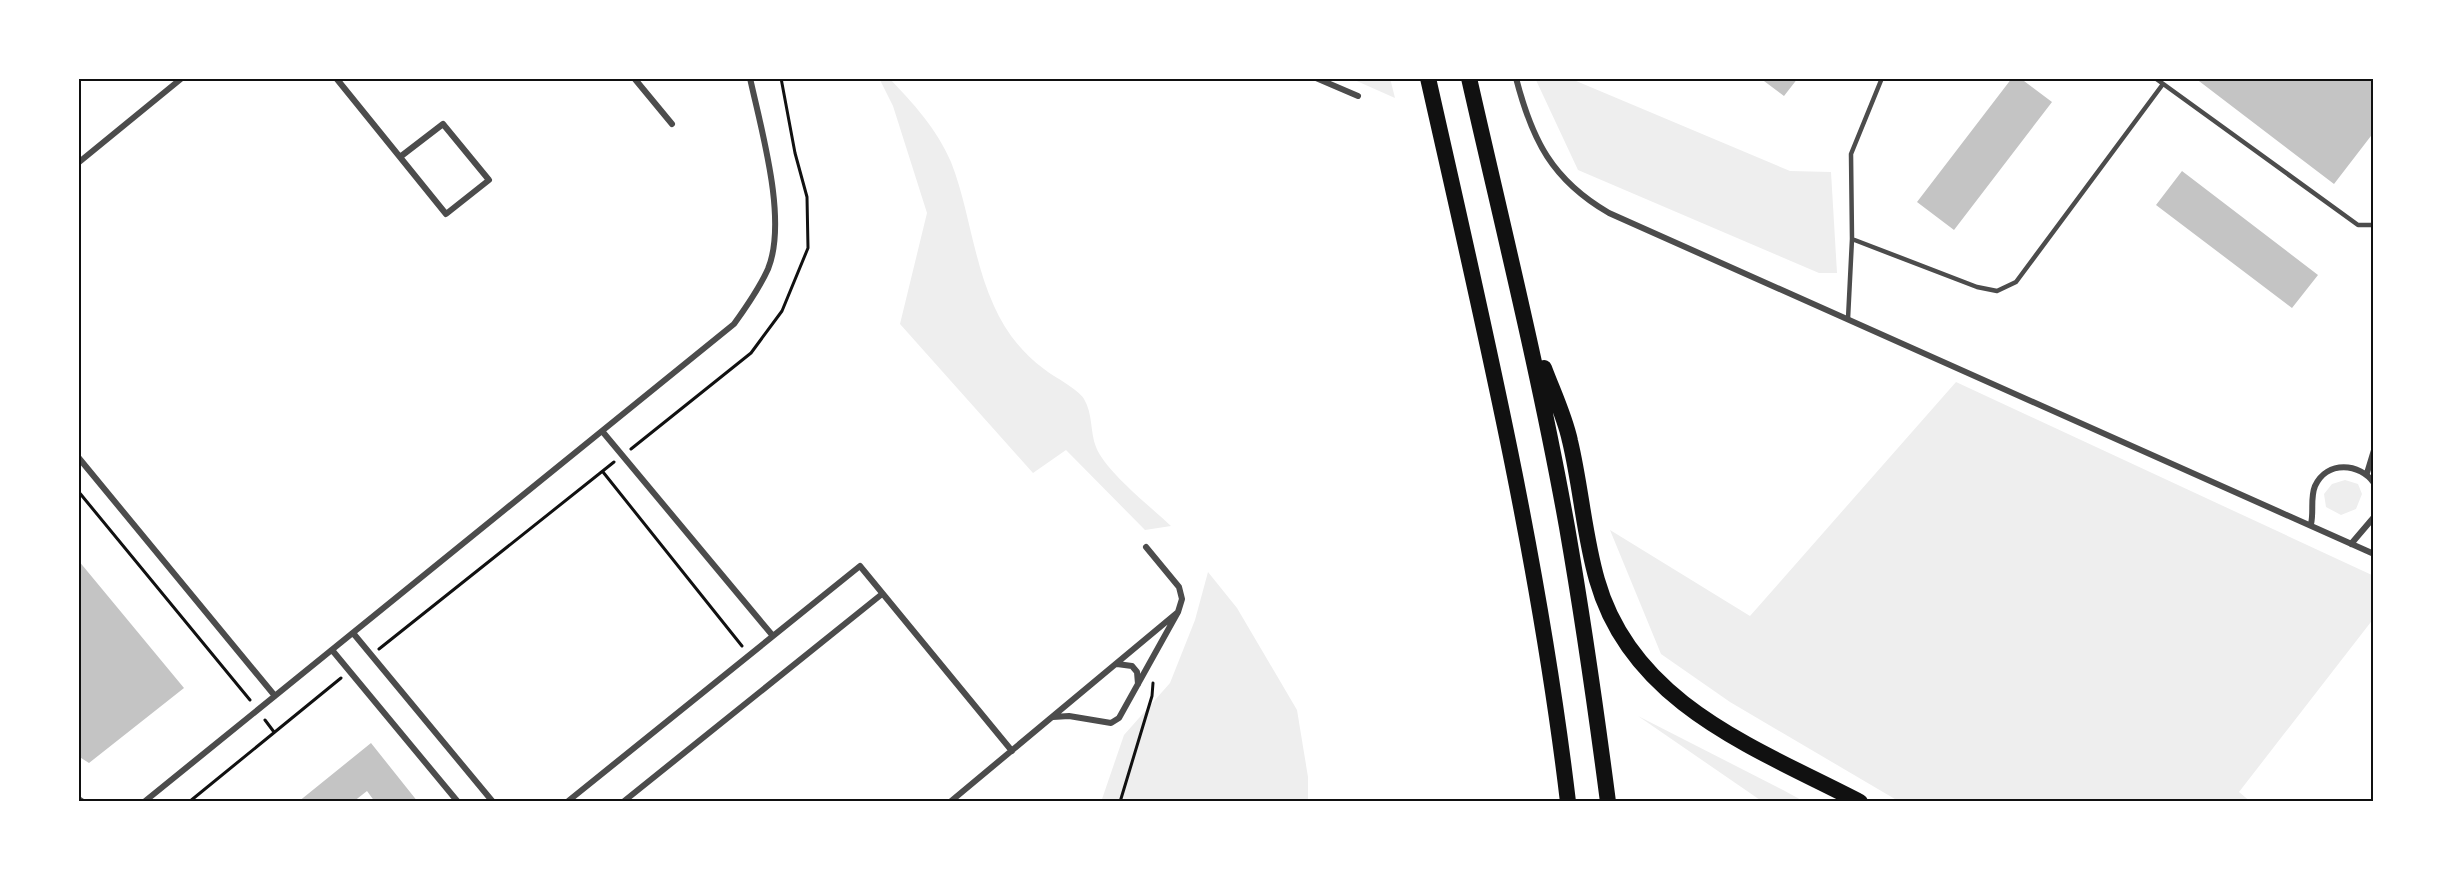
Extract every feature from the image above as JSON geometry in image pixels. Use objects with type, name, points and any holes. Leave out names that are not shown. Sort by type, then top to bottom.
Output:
[{"type":"highway","points":[[1428,78],[1519,492],[1541,608],[1568,802]]},
{"type":"highway","points":[[1469,78],[1523,314],[1569,538],[1586,640],[1608,802]]},
{"type":"highway","points":[[1523,314],[1570,438],[1597,580],[1622,640],[1642,666],[1666,690],[1695,713],[1727,734],[1860,802]]},
{"type":"street","points":[[78,163],[182,78]]},
{"type":"street","points":[[336,78],[446,214],[489,180],[444,124],[400,157]]},
{"type":"street","points":[[634,78],[672,124]]},
{"type":"street","points":[[144,802],[734,324],[753,298],[769,267],[774,232],[774,196],[750,78]]},
{"type":"street","points":[[1316,78],[1358,96]]},
{"type":"street","points":[[1516,78],[1524,110],[1535,137],[1567,184],[1586,200],[1609,213],[2374,554]]},
{"type":"street","points":[[602,431],[773,636]]},
{"type":"street","points":[[2367,473],[2374,450]]},
{"type":"street","points":[[78,457],[275,696]]},
{"type":"street","points":[[2311,524],[2315,487],[2323,475],[2336,468],[2348,466],[2367,473],[2374,483]]},
{"type":"street","points":[[2351,543],[2374,518]]},
{"type":"street","points":[[1053,717],[1069,716],[1111,723],[1119,718],[1178,612],[1182,599],[1179,587],[1146,547]]},
{"type":"street","points":[[567,802],[860,566],[1012,751]]},
{"type":"street","points":[[623,802],[882,594]]},
{"type":"street","points":[[950,802],[1178,612]]},
{"type":"street","points":[[353,633],[493,802]]},
{"type":"street","points":[[332,650],[458,802]]},
{"type":"street","points":[[1116,664],[1124,663],[1132,666],[1137,672],[1138,684]]},
{"type":"street","points":[[78,798],[84,802]]},
{"type":"lane","points":[[1848,319],[1852,239],[1851,154],[1882,78]]},
{"type":"lane","points":[[2155,78],[2358,225],[2374,225]]},
{"type":"lane","points":[[1852,239],[1977,286],[1998,291],[2016,282],[2163,84]]},
{"type":"path","points":[[603,472],[749,655]]},
{"type":"path","points":[[78,491],[234,680]]},
{"type":"shaded area","points":[[879,78],[889,78],[907,97],[932,128],[945,150],[957,180],[981,271],[998,315],[1009,333],[1036,363],[1081,395],[1089,411],[1094,441],[1101,457],[1119,478],[1171,526],[1145,530],[1066,450],[1033,473],[900,324],[927,213],[893,106]]},
{"type":"shaded area","points":[[1350,78],[1390,78],[1395,98]]},
{"type":"shaded area","points":[[1535,78],[1569,78],[1790,171],[1831,172],[1837,273],[1819,273],[1578,170]]},
{"type":"shaded area","points":[[1956,382],[2374,576],[2374,618],[2239,792],[2251,802],[1900,802],[1730,702],[1661,654],[1610,530],[1750,616]]},
{"type":"shaded area","points":[[2345,480],[2358,484],[2362,494],[2356,509],[2341,515],[2326,507],[2324,494],[2332,484]]},
{"type":"shaded area","points":[[1208,572],[1237,608],[1297,710],[1308,777],[1308,802],[1101,802],[1124,735],[1170,683],[1195,620]]},
{"type":"shaded area","points":[[1638,716],[1783,790],[1805,802],[1763,802]]},
{"type":"building","points":[[1760,78],[1798,78],[1784,96]]},
{"type":"building","points":[[2012,78],[2020,78],[2052,102],[1954,230],[1917,202]]},
{"type":"building","points":[[2195,78],[2374,78],[2374,132],[2334,184]]},
{"type":"building","points":[[2182,171],[2318,275],[2292,308],[2156,205]]},
{"type":"building","points":[[78,560],[184,688],[89,763],[78,756]]},
{"type":"building","points":[[371,743],[418,802],[375,802],[367,791],[353,802],[298,802]]}]
